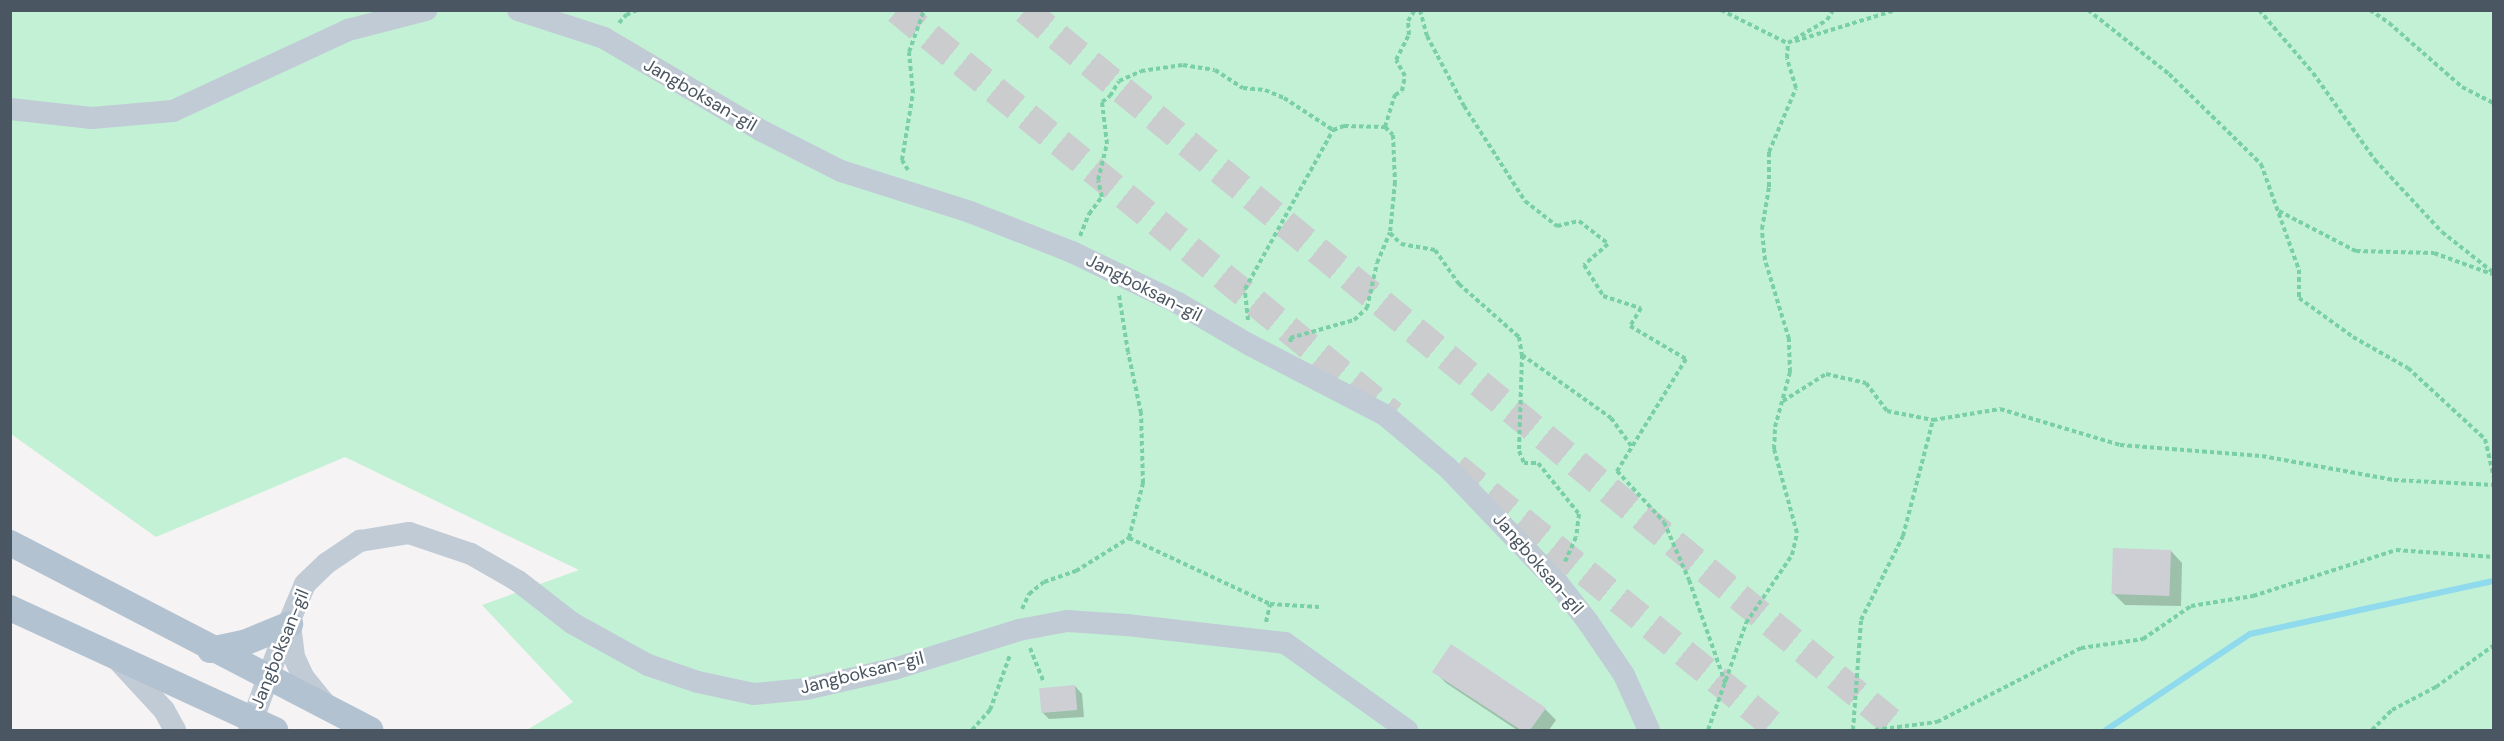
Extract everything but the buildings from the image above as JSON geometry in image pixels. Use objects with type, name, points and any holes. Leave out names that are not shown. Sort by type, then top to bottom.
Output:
[{"type":"main road","points":[[10,543],[210,650],[370,730]]},
{"type":"main road","points":[[10,608],[113,655],[250,725],[275,730]]},
{"type":"main road","points":[[210,650],[244,643],[290,624]]},
{"type":"street","points":[[10,109],[92,118],[173,111],[348,30],[426,10]]},
{"type":"street","name":"Jangboksan-gil","points":[[518,10],[604,39],[791,146],[841,171],[970,212],[1076,254],[1178,303],[1250,345],[1385,415],[1448,468],[1557,582],[1624,675],[1649,730]]},
{"type":"street","name":"Jangboksan-gil","points":[[250,725],[266,678],[305,584],[327,563],[360,541],[409,533],[471,554],[518,581],[572,623],[648,665],[698,682],[754,694],[806,690],[894,669],[1021,630],[1067,621],[1127,625],[1285,643],[1407,730]]},
{"type":"street","points":[[290,624],[294,657],[304,678],[331,711]]},
{"type":"street","points":[[113,655],[164,710],[175,730]]},
{"type":"path","points":[[835,10],[874,10]]},
{"type":"path","points":[[923,197],[902,160],[913,93],[909,52],[924,10]]},
{"type":"path","points":[[1385,127],[1395,95],[1402,91],[1405,76],[1396,60],[1409,35],[1408,21],[1415,10]]},
{"type":"path","points":[[1420,10],[1426,36],[1464,106],[1524,201],[1557,226],[1579,221],[1608,244],[1584,265],[1604,296],[1641,308],[1630,326],[1686,359],[1617,471],[1664,522],[1689,580],[1726,685]]},
{"type":"path","points":[[1721,10],[1788,43],[1896,10]]},
{"type":"path","points":[[1788,43],[1827,20],[1833,10]]},
{"type":"path","points":[[2088,10],[2169,74],[2261,164],[2299,270],[2299,298],[2353,337],[2408,368],[2485,439],[2493,477]]},
{"type":"path","points":[[2259,10],[2313,73],[2375,160],[2442,232],[2493,274]]},
{"type":"path","points":[[2370,10],[2389,22],[2462,87],[2493,103]]},
{"type":"path","points":[[1708,730],[1726,685],[1746,623],[1792,555],[1797,532],[1774,449],[1775,427],[1790,372],[1789,339],[1765,260],[1762,229],[1769,187],[1769,152],[1796,88],[1786,58],[1788,43]]},
{"type":"path","points":[[1076,254],[1083,228],[1101,197],[1098,180],[1107,144],[1101,102],[1110,96],[1119,81],[1141,71],[1183,65],[1215,70],[1243,88],[1265,90],[1284,98],[1333,130]]},
{"type":"path","points":[[1250,345],[1245,289],[1333,130],[1344,126],[1385,127],[1394,135],[1395,182],[1390,232],[1377,263],[1366,308],[1354,320],[1290,338],[1293,366]]},
{"type":"path","points":[[2278,211],[2356,251],[2434,253],[2493,274]]},
{"type":"path","points":[[1390,232],[1401,244],[1435,250],[1459,284],[1520,338],[1522,355],[1520,451],[1524,463],[1538,463],[1579,514],[1576,537],[1557,582]]},
{"type":"path","points":[[972,730],[990,710],[1021,630],[1022,604],[1029,594],[1044,582],[1076,571],[1129,538],[1143,483],[1141,413],[1118,298],[1124,277]]},
{"type":"path","points":[[1522,355],[1611,418],[1632,447]]},
{"type":"path","points":[[1782,402],[1826,374],[1866,383],[1887,411],[1933,420],[2000,409],[2120,445],[2262,456],[2394,480],[2493,485]]},
{"type":"path","points":[[1853,730],[1861,620],[1903,536],[1933,420]]},
{"type":"path","points":[[1129,538],[1270,604],[1319,607]]},
{"type":"path","points":[[1875,730],[1936,722],[2081,648],[2143,639],[2191,606],[2253,596],[2396,550],[2493,556]]},
{"type":"path","points":[[1021,630],[1043,681]]},
{"type":"path","points":[[2372,730],[2392,710],[2436,687],[2493,645]]},
{"type":"green space","points":[[11,11],[2493,11],[2493,730],[527,730],[573,702],[482,605],[579,570],[345,457],[156,537],[11,434]]},
{"type":"waterway","points":[[2106,730],[2250,634],[2494,581]]},
{"type":"tunnel","points":[[897,10],[1393,415]]},
{"type":"tunnel","points":[[1025,10],[1901,730]]},
{"type":"tunnel","points":[[1456,467],[1779,730]]}]
